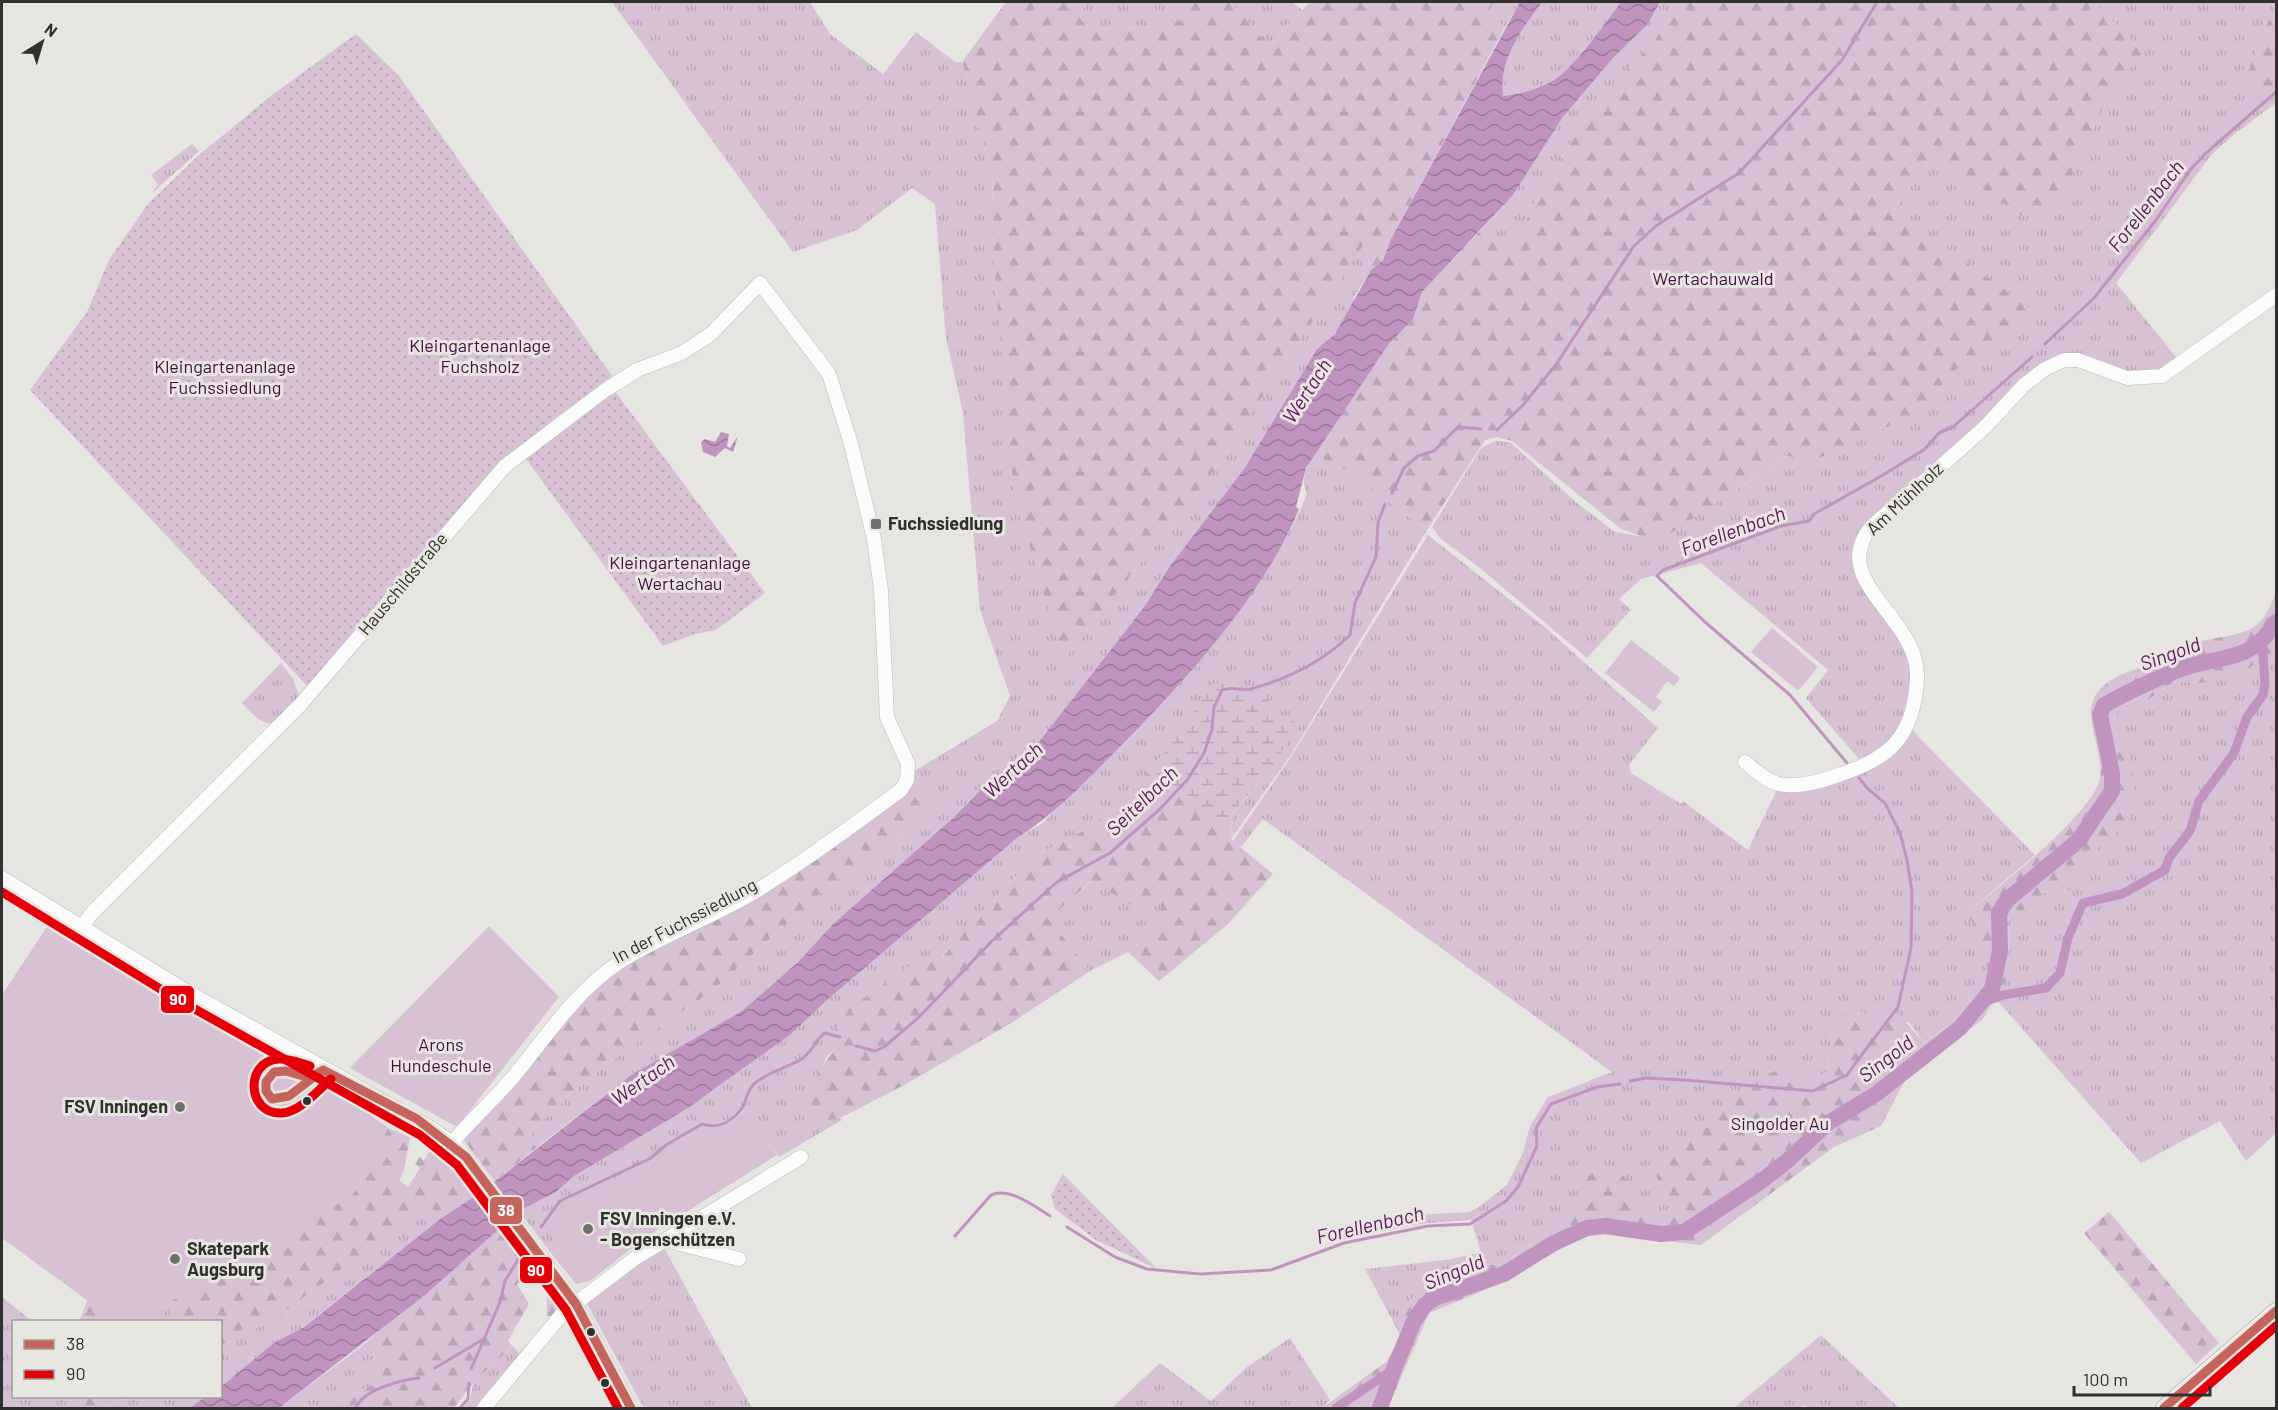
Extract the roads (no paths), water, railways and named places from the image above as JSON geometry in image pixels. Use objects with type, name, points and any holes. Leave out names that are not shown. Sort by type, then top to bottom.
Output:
[{"type":"main road","points":[[2164,1408],[2277,1311]]},
{"type":"street","name":"In der Fuchssiedlung","points":[[452,1143],[472,1118],[513,1077],[577,998],[618,963],[783,875],[901,790],[907,780],[908,764],[887,717],[881,590],[874,539],[851,444],[829,374],[760,283]]},
{"type":"street","name":"Hauschildstraße","points":[[81,928],[91,914],[301,704],[505,465],[604,391],[637,370],[682,353],[711,334],[760,283]]},
{"type":"street","name":"Am Mühlholz","points":[[1745,762],[1766,778],[1780,784],[1799,785],[1827,779],[1866,766],[1882,757],[1895,744],[1912,710],[1917,674],[1908,638],[1863,580],[1858,556],[1860,545],[1873,525],[1985,427],[2024,385],[2045,369],[2064,360],[2078,360],[2127,378],[2162,376],[2277,295]]},
{"type":"street","points":[[2,878],[81,928],[271,1040],[426,1125],[452,1143],[479,1173],[576,1304],[631,1408]]},
{"type":"street","points":[[484,1408],[564,1313],[634,1259],[801,1157]]},
{"type":"street","points":[[665,1240],[739,1259]]},
{"type":"water","name":"Wertach","points":[[1520,2],[1542,2],[1519,34],[1508,57],[1504,69],[1503,96],[1531,90],[1557,78],[1582,52],[1621,2],[1660,2],[1647,25],[1614,57],[1563,117],[1513,195],[1422,292],[1413,319],[1388,345],[1306,468],[1296,507],[1299,509],[1283,544],[1239,612],[1158,708],[1062,804],[1017,838],[827,1000],[790,1035],[688,1108],[574,1176],[556,1192],[519,1211],[425,1295],[279,1408],[190,1408],[202,1399],[222,1398],[222,1386],[275,1342],[304,1327],[440,1219],[481,1192],[631,1075],[742,1011],[798,962],[833,924],[953,818],[996,775],[1021,765],[1144,607],[1170,566],[1244,469],[1317,349],[1335,334],[1371,270],[1383,260],[1391,239]]},
{"type":"water","points":[[721,432],[729,434],[727,446],[730,448],[738,436],[733,452],[725,448],[715,457],[703,452],[701,442],[705,439],[715,442]]},
{"type":"waterway","points":[[1497,430],[1522,406],[1555,366],[1634,246],[1657,225],[1739,173],[1842,60],[1877,2]]},
{"type":"waterway","name":"Forellenbach","points":[[2045,344],[2094,298],[2156,220],[2190,170],[2276,92]]},
{"type":"waterway","name":"Forellenbach","points":[[1847,763],[1790,695],[1705,622],[1657,576],[1663,570],[1781,526],[1809,521],[1814,514],[1925,449],[1939,433],[1953,427],[2032,357]]},
{"type":"waterway","points":[[1392,493],[1404,468],[1418,456],[1434,451],[1458,427],[1481,429]]},
{"type":"waterway","name":"Seitelbach","points":[[856,1046],[875,1051],[884,1047],[919,1017],[991,942],[1057,882],[1110,853],[1160,809],[1188,779],[1204,753],[1212,729],[1214,707],[1222,690],[1250,689],[1291,675],[1328,653],[1350,635],[1355,603],[1376,557],[1378,522],[1385,504]]},
{"type":"waterway","name":"Singold","points":[[1380,1408],[1414,1321],[1425,1305],[1435,1298],[1504,1274],[1554,1243],[1587,1228],[1605,1226],[1661,1234],[1684,1232],[1760,1182],[1786,1162],[1828,1123],[1876,1094],[1960,1028],[1992,989],[2000,951],[1999,913],[2007,900],[2079,840],[2112,791],[2112,773],[2100,715],[2104,705],[2174,672],[2246,651],[2256,645],[2276,622]]},
{"type":"waterway","points":[[1982,1003],[2003,995],[2046,988],[2060,973],[2068,938],[2083,903],[2122,894],[2165,870],[2169,858],[2190,831],[2199,801],[2234,753],[2247,717],[2263,695],[2265,684],[2262,640]]},
{"type":"waterway","points":[[1630,1081],[1646,1078],[1685,1080],[1813,1091],[1847,1075],[1898,1007],[1911,948],[1912,892],[1900,833],[1885,803],[1859,778]]},
{"type":"waterway","points":[[541,1227],[560,1201],[651,1158],[666,1145],[702,1124],[714,1126],[729,1121],[742,1108],[750,1088],[755,1083],[804,1057],[825,1033],[840,1037]]},
{"type":"waterway","name":"Forellenbach","points":[[1067,1227],[1115,1257],[1147,1269],[1200,1274],[1271,1270],[1344,1243],[1428,1226],[1470,1224],[1506,1201],[1518,1187],[1537,1146],[1536,1128],[1551,1104],[1597,1087],[1620,1084]]},
{"type":"waterway","name":"Forellenbach","points":[[955,1236],[991,1195],[998,1193],[1014,1195],[1050,1216]]},
{"type":"waterway","points":[[471,1369],[500,1302],[505,1281],[519,1258]]},
{"type":"waterway","name":"Seitelbach","points":[[435,1368],[482,1340]]},
{"type":"waterway","points":[[1336,1408],[1394,1369]]},
{"type":"waterway","name":"Seitelbach","points":[[356,1408],[366,1396],[374,1391],[402,1381],[419,1378]]},
{"type":"waterway","points":[[460,1408],[468,1399],[469,1383]]},
{"type":"place","name":"Fuchssiedlung","points":[[876,524]]},
{"type":"place","name":"FSV Inningen","points":[[180,1107]]},
{"type":"place","name":"FSV Inningen e.V. - Bogenschützen","points":[[588,1229]]},
{"type":"place","name":"Skatepark Augsburg","points":[[175,1259]]},
{"type":"park label","name":"Wertachauwald","points":[[1713,279]]},
{"type":"park label","name":"Kleingartenanlage Fuchsholz","points":[[480,356]]},
{"type":"park label","name":"Kleingartenanlage Fuchssiedlung","points":[[225,377]]},
{"type":"park label","name":"Kleingartenanlage Wertachau","points":[[680,573]]},
{"type":"park label","name":"Arons Hundeschule","points":[[441,1055]]},
{"type":"park label","name":"Singolder Au","points":[[1780,1124]]}]
